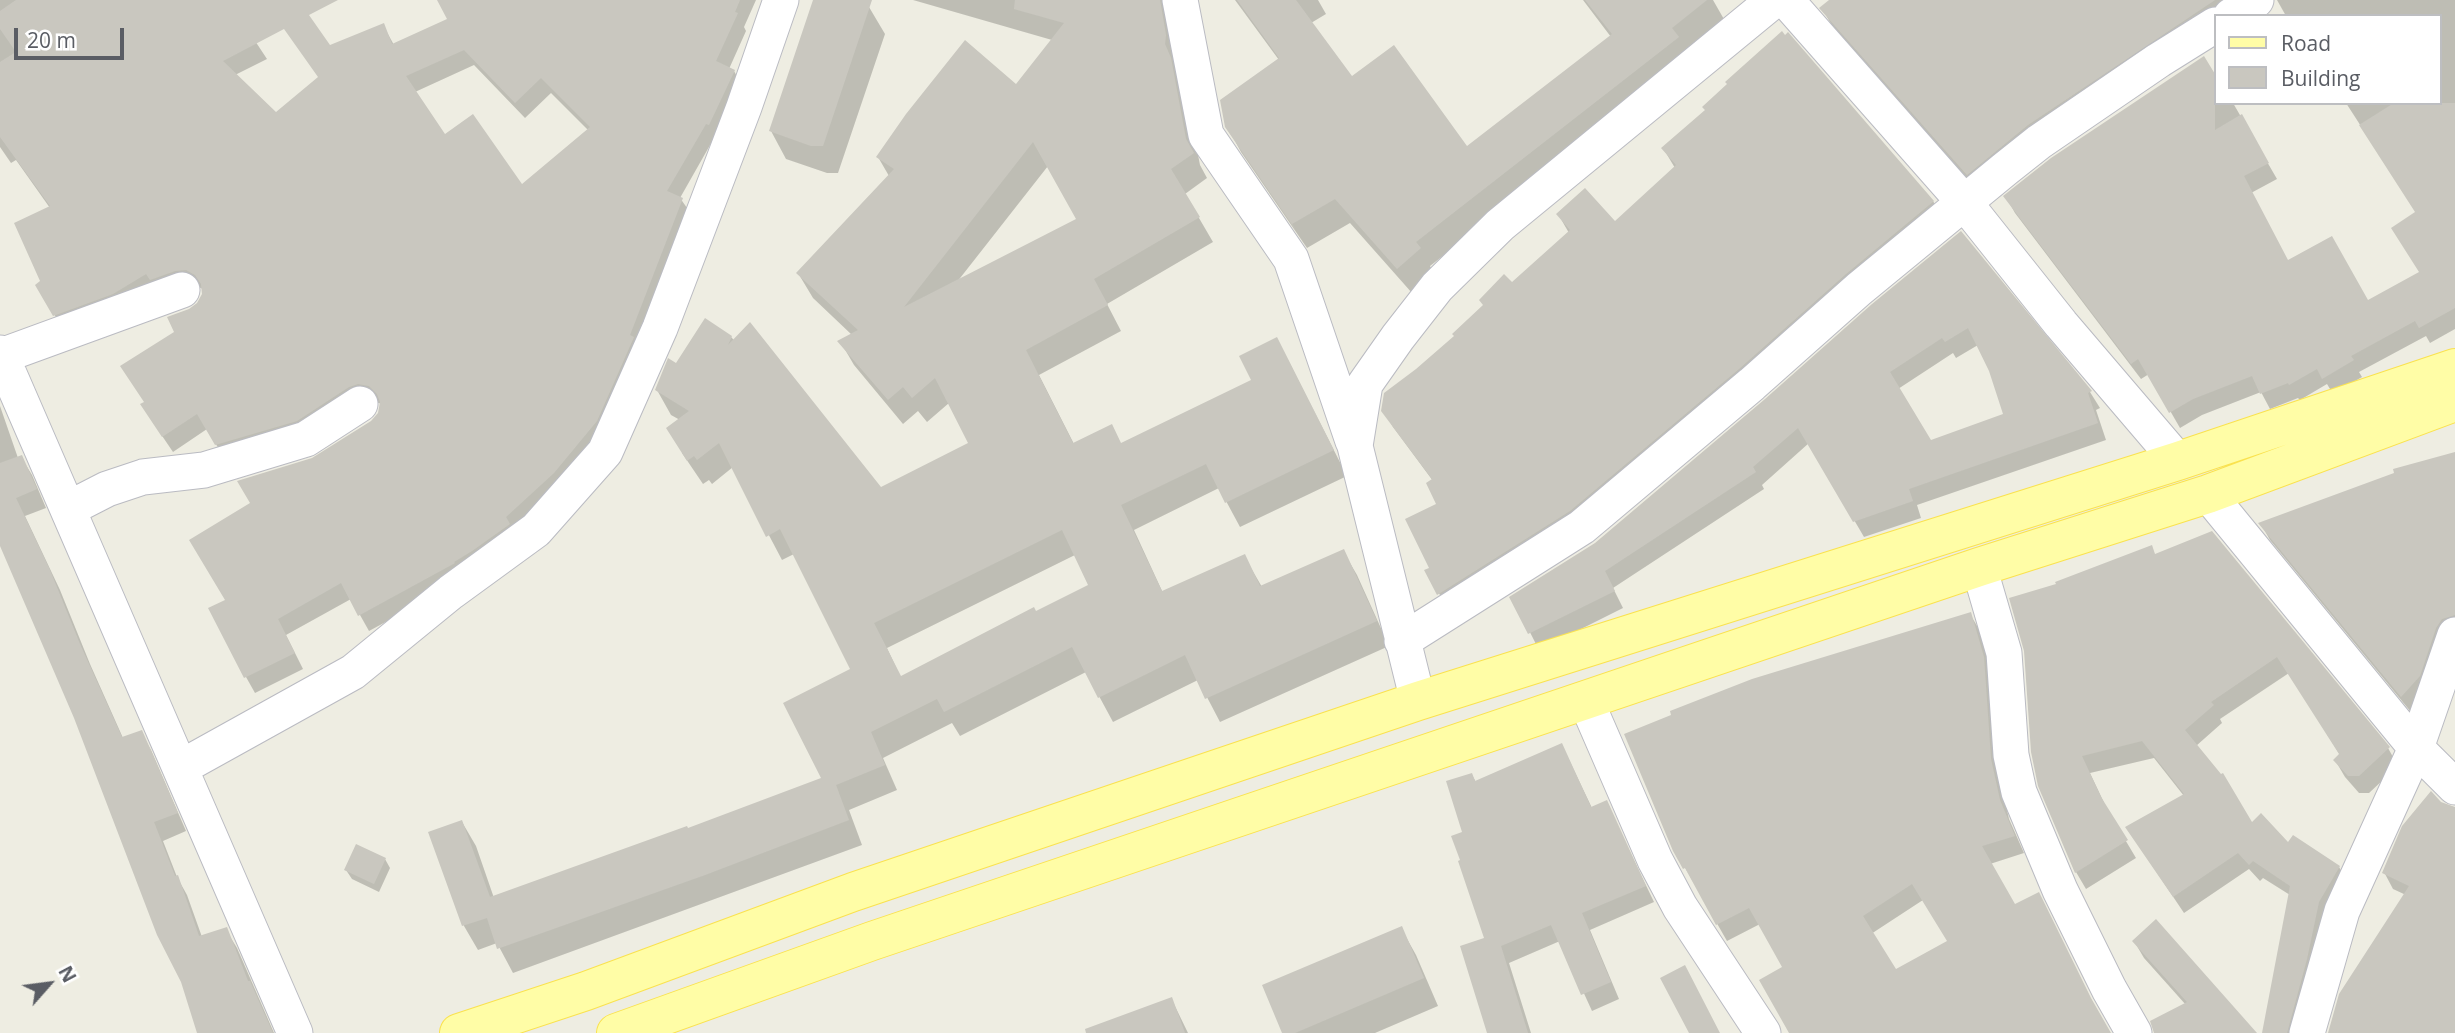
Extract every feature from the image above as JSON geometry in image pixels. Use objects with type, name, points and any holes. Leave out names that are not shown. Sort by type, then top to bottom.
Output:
[{"type":"main road","points":[[459,1033],[586,991],[853,892],[1418,701],[2178,461],[2455,368]]},
{"type":"main road","points":[[615,1033],[872,941],[1979,567],[2208,494],[2455,402]]},
{"type":"street","points":[[180,768],[352,672],[451,592],[536,530],[605,452],[665,315],[744,107],[781,0]]},
{"type":"street","points":[[1181,0],[1206,135],[1291,259],[1355,446],[1418,701]]},
{"type":"street","points":[[1355,446],[1365,384],[1437,287],[1500,225],[1774,0]]},
{"type":"street","points":[[1786,0],[1964,202],[2061,324],[2178,461]]},
{"type":"street","points":[[2234,14],[2256,0]]},
{"type":"street","points":[[1402,641],[1582,527],[1789,353],[1859,289],[2039,142],[2214,26]]},
{"type":"street","points":[[182,290],[1,355],[295,1033]]},
{"type":"street","points":[[68,509],[107,489],[143,477],[204,470],[306,439],[360,404]]},
{"type":"street","points":[[2208,494],[2416,748],[2455,787]]},
{"type":"street","points":[[1979,567],[2004,653],[2011,755],[2019,792],[2060,890],[2134,1033]]},
{"type":"street","points":[[2307,1033],[2342,911],[2416,748],[2455,635]]},
{"type":"street","points":[[1586,701],[1661,872],[1680,907],[1763,1033]]},
{"type":"building","points":[[16,0],[338,0],[309,15],[330,45],[384,23],[392,44],[447,19],[437,0],[740,0],[735,12],[738,13],[716,61],[735,70],[709,125],[706,124],[667,191],[683,198],[630,335],[634,337],[597,421],[554,473],[506,517],[510,524],[455,563],[358,616],[341,583],[278,619],[295,653],[244,678],[208,608],[225,600],[189,540],[250,503],[237,481],[312,458],[371,421],[378,413],[380,402],[369,386],[358,384],[349,387],[297,421],[215,445],[197,414],[162,437],[140,404],[144,402],[120,366],[174,332],[167,317],[197,303],[202,294],[201,284],[195,275],[186,270],[150,280],[146,274],[113,294],[53,316],[35,285],[40,281],[14,223],[50,206],[0,137],[0,62],[16,52],[0,29],[0,11]],"holes":[[[284,29],[318,77],[276,112],[223,61]],[[464,50],[515,103],[541,78],[590,127],[522,184],[473,114],[445,134],[406,76]]]},
{"type":"building","points":[[813,0],[872,0],[823,146],[811,146],[769,131]]},
{"type":"building","points":[[1015,0],[1160,0],[1165,44],[1171,58],[1186,139],[1194,153],[1171,169],[1200,217],[1094,279],[1108,305],[1026,350],[1073,443],[1112,424],[1121,443],[1251,380],[1239,356],[1277,337],[1334,450],[1225,503],[1206,464],[1121,505],[1162,591],[1245,554],[1260,586],[1344,549],[1377,621],[1205,699],[1185,655],[1098,698],[1072,647],[944,712],[937,699],[871,732],[885,765],[836,785],[849,820],[497,949],[487,918],[462,926],[428,832],[462,820],[490,897],[821,778],[783,703],[850,669],[780,529],[766,537],[719,443],[697,460],[694,456],[687,461],[666,428],[689,411],[655,390],[668,358],[676,363],[705,318],[732,336],[728,345],[750,322],[881,487],[968,443],[935,378],[912,398],[903,387],[888,400],[837,341],[858,330],[796,273],[894,169],[876,157],[906,114],[965,40],[1016,84],[1064,23],[1014,9]],"holes":[[[1033,142],[1076,219],[904,307]],[[1062,530],[1088,585],[1036,611],[1034,607],[901,676],[874,623]]]},
{"type":"building","points":[[1237,0],[1296,0],[1352,76],[1394,45],[1467,146],[1612,34],[1585,0],[1707,0],[1672,28],[1679,37],[1416,242],[1421,248],[1397,269],[1335,199],[1292,224],[1295,229],[1225,127],[1220,100],[1279,58]]},
{"type":"building","points":[[1829,0],[2215,0],[2028,125],[1967,175],[1819,8]]},
{"type":"building","points":[[1782,31],[1785,35],[1788,32],[1934,201],[1570,511],[1437,595],[1424,570],[1429,568],[1405,519],[1436,504],[1426,483],[1432,479],[1381,411],[1384,393],[1454,336],[1452,334],[1483,305],[1479,300],[1504,274],[1512,282],[1570,230],[1556,214],[1585,188],[1615,221],[1676,165],[1661,148],[1705,110],[1702,107],[1727,84],[1725,82]]},
{"type":"building","points":[[2204,56],[2214,72],[2215,130],[2242,114],[2269,163],[2244,176],[2288,260],[2332,236],[2368,300],[2419,272],[2391,228],[2415,212],[2359,125],[2391,105],[2455,103],[2455,308],[2419,328],[2415,321],[2351,356],[2354,360],[2322,379],[2317,369],[2289,385],[2288,383],[2260,394],[2252,376],[2193,399],[2169,413],[2138,359],[2131,364],[2003,196],[2051,158]]},
{"type":"building","points":[[1961,231],[2092,391],[2088,393],[2098,423],[1909,489],[1913,501],[1853,522],[1798,428],[1753,467],[1756,472],[1605,571],[1615,591],[1528,634],[1509,597],[1595,543],[1872,304]],"holes":[[[1968,328],[1989,371],[2003,414],[1931,440],[1890,372],[1942,338],[1945,342]]]},
{"type":"building","points":[[2455,452],[2455,615],[2442,619],[2436,628],[2420,676],[2401,697],[2258,523],[2394,473],[2393,469]]},
{"type":"building","points":[[22,455],[37,489],[16,498],[122,737],[142,730],[178,813],[154,822],[175,876],[178,875],[199,936],[227,927],[248,981],[273,1033],[197,1033],[181,982],[157,935],[74,718],[0,546],[0,463]]},
{"type":"building","points":[[2212,531],[2390,747],[2359,776],[2348,776],[2333,760],[2339,754],[2277,657],[2211,702],[2214,705],[2185,730],[2221,774],[2223,773],[2252,822],[2261,813],[2288,842],[2293,835],[2340,866],[2319,902],[2287,1033],[2262,1033],[2290,886],[2253,861],[2249,865],[2238,853],[2173,897],[2125,827],[2184,794],[2142,741],[2082,756],[2101,797],[2128,840],[2075,873],[2038,786],[2031,752],[2024,651],[2009,598],[2056,584],[2055,582],[2152,545],[2155,554]]},
{"type":"building","points":[[1971,612],[1984,657],[1991,759],[2000,800],[2015,836],[1982,846],[2015,904],[2039,892],[2111,1033],[1789,1033],[1759,980],[1782,967],[1749,908],[1716,925],[1673,851],[1624,734],[1671,715],[1670,711],[1752,679]],"holes":[[[1912,884],[1947,941],[1896,969],[1863,916]]]},
{"type":"building","points":[[1562,743],[1591,807],[1607,800],[1646,886],[1582,913],[1611,982],[1581,995],[1551,925],[1501,946],[1528,1033],[1487,1033],[1460,946],[1484,938],[1451,836],[1462,832],[1446,781],[1472,773],[1475,781]]},
{"type":"building","points":[[2431,791],[2441,802],[2455,807],[2455,1033],[2328,1033],[2339,994],[2409,886],[2382,873],[2402,826]]},
{"type":"building","points":[[356,844],[386,858],[374,884],[344,870]]},
{"type":"building","points":[[2156,919],[2257,1033],[2154,1033],[2150,1021],[2187,1002],[2132,941]]},
{"type":"building","points":[[1402,926],[1424,978],[1295,1033],[1282,1033],[1262,985]]},
{"type":"building","points":[[1685,965],[1720,1033],[1689,1033],[1660,978]]},
{"type":"building","points":[[1172,997],[1185,1033],[1086,1033],[1085,1029]]}]
